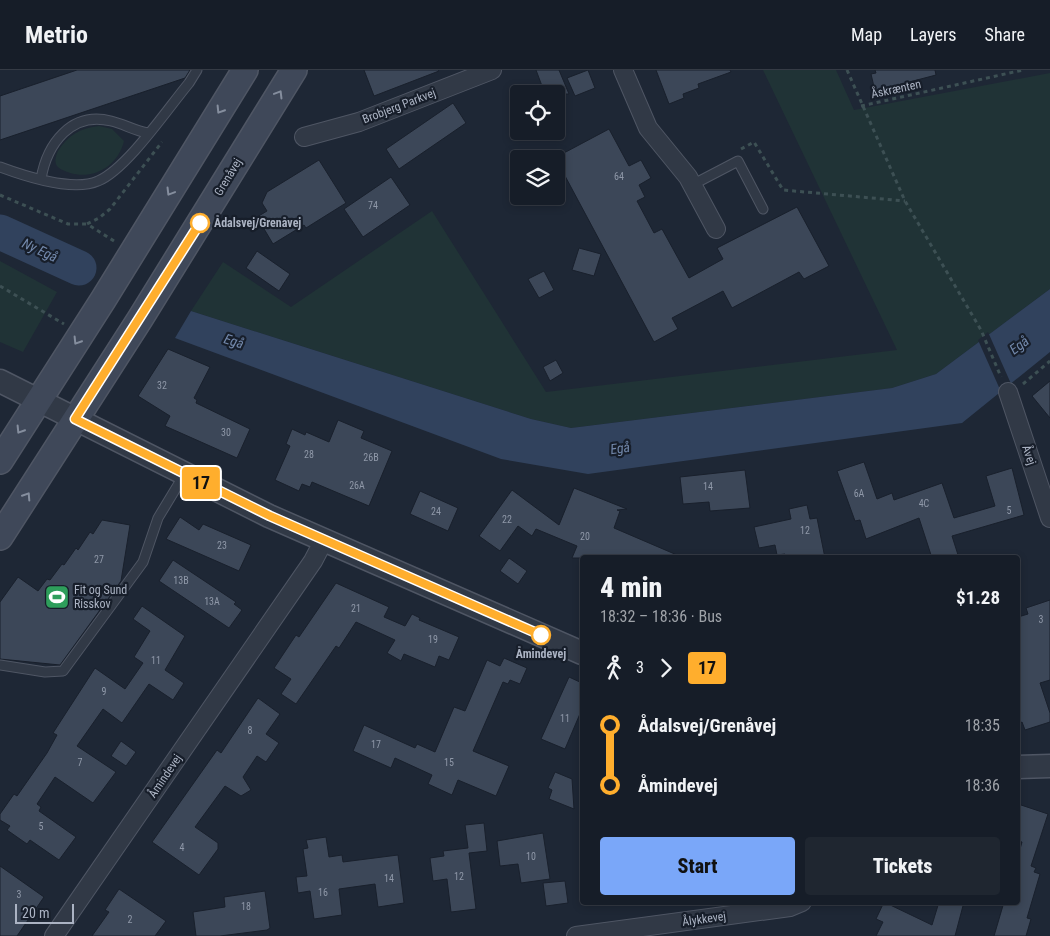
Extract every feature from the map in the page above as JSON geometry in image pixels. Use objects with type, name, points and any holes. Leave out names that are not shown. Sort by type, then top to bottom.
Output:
[{"type":"main road","points":[[0,461],[104,300],[245,70]]},
{"type":"main road","name":"Grenåvej","points":[[0,537],[157,292],[294,70]]},
{"type":"street","name":"Brobjerg Parkvej","points":[[304,137],[358,122],[492,70]]},
{"type":"street","points":[[623,70],[648,128],[692,185],[716,229]]},
{"type":"street","points":[[0,381],[39,399],[184,475],[324,540],[580,652]]},
{"type":"street","name":"Åvej","points":[[1008,393],[1050,518]]},
{"type":"street","name":"Åmindevej","points":[[54,936],[313,561],[324,540]]},
{"type":"street","points":[[1020,767],[1050,766]]},
{"type":"street","points":[[1020,767],[1050,777]]},
{"type":"street","name":"Ålykkevej","points":[[576,936],[687,929],[795,905]]},
{"type":"lane","points":[[0,166],[55,183],[81,184],[98,182],[121,165],[196,70]]},
{"type":"lane","points":[[41,179],[44,160],[54,142],[70,127],[89,119],[110,121],[148,133]]},
{"type":"lane","points":[[692,185],[738,161],[763,209]]},
{"type":"lane","points":[[0,665],[45,672],[63,671],[143,562],[158,518],[184,475]]},
{"type":"path","points":[[847,70],[861,106],[905,201],[981,330],[1008,393],[1050,361]]},
{"type":"path","name":"Åskrænten","points":[[861,106],[1023,70]]},
{"type":"path","points":[[0,195],[68,224],[86,224],[110,210],[164,140]]},
{"type":"path","points":[[737,151],[754,142],[783,190],[905,201]]},
{"type":"path","points":[[86,224],[127,262]]},
{"type":"path","points":[[0,286],[81,334]]},
{"type":"green space","points":[[763,70],[836,70],[854,110],[1050,73],[1050,289],[936,374],[892,388],[571,428],[531,419],[191,311],[223,262],[291,307],[432,211],[546,392],[897,350]]},
{"type":"green space","points":[[99,126],[112,129],[124,141],[121,150],[111,164],[96,173],[79,175],[70,173],[57,166],[56,157],[58,151],[66,141],[86,128]]},
{"type":"green space","points":[[0,261],[57,292],[23,352],[0,342]]},
{"type":"water","name":"Egå","points":[[1050,289],[1050,352],[962,423],[588,474],[501,459],[175,338],[191,311],[531,419],[571,428],[892,388],[936,374]]},
{"type":"pier","points":[[988,332],[1012,386],[1002,394],[978,340]]},
{"type":"building","points":[[77,70],[190,70],[185,78],[0,140],[0,96]]},
{"type":"building","points":[[364,70],[438,70],[439,71],[374,96]]},
{"type":"building","points":[[536,70],[559,70],[569,94],[565,94],[565,85],[542,85]]},
{"type":"building","points":[[588,70],[595,88],[575,96],[567,78]]},
{"type":"building","points":[[656,70],[730,70],[731,72],[698,84],[699,88],[683,94],[684,98],[669,104]]},
{"type":"building","points":[[875,70],[935,70],[936,75],[875,91],[871,74],[876,73]]},
{"type":"building","points":[[453,103],[466,123],[399,169],[386,149]]},
{"type":"building","points":[[609,129],[629,166],[641,160],[651,178],[639,185],[645,197],[637,201],[654,233],[662,229],[689,278],[723,259],[717,248],[797,207],[829,266],[804,279],[799,272],[732,308],[723,291],[672,318],[678,329],[654,342],[565,176],[565,152]]},
{"type":"building","points":[[319,160],[346,203],[306,228],[304,225],[273,244],[257,217],[267,211],[262,203],[267,192]]},
{"type":"building","points":[[391,177],[410,205],[363,237],[344,209]]},
{"type":"building","points":[[579,248],[601,254],[594,276],[572,270]]},
{"type":"building","points":[[257,251],[290,274],[279,291],[246,268]]},
{"type":"building","points":[[544,271],[554,290],[539,298],[528,279]]},
{"type":"building","points":[[168,349],[210,367],[194,398],[197,400],[196,403],[250,429],[237,458],[165,426],[170,416],[138,396]]},
{"type":"building","points":[[556,360],[563,373],[550,381],[543,367]]},
{"type":"building","points":[[1050,381],[1050,418],[1032,396]]},
{"type":"building","points":[[338,420],[364,431],[361,438],[392,451],[369,506],[312,482],[310,487],[302,484],[299,491],[275,480],[290,446],[286,444],[292,429],[305,435],[306,432],[329,442]]},
{"type":"building","points":[[864,462],[877,499],[892,493],[894,500],[942,483],[954,518],[995,506],[986,476],[1012,468],[1024,515],[952,536],[958,555],[931,555],[919,518],[866,539],[860,520],[855,521],[837,471]]},
{"type":"building","points":[[745,470],[750,508],[710,511],[709,502],[683,504],[680,477]]},
{"type":"building","points":[[574,488],[627,509],[617,510],[620,511],[614,528],[677,555],[580,555],[580,558],[572,558],[577,546],[536,529],[532,536],[518,526],[500,551],[479,536],[512,490],[559,525]]},
{"type":"building","points":[[420,491],[458,508],[448,531],[410,514]]},
{"type":"building","points":[[807,505],[810,519],[817,518],[824,555],[777,555],[775,545],[759,548],[754,527],[791,519],[789,509]]},
{"type":"building","points":[[180,517],[199,530],[203,524],[251,545],[239,571],[166,539]]},
{"type":"building","name":"Fit og Sund Risskov","points":[[102,520],[130,525],[121,581],[60,665],[0,659],[0,602],[18,577],[38,591],[47,579],[50,580],[62,564],[64,565],[76,548],[78,550],[90,532],[93,534]]},
{"type":"building","points":[[509,558],[527,571],[518,584],[500,571]]},
{"type":"building","points":[[173,560],[236,602],[234,604],[242,610],[229,628],[159,581]]},
{"type":"building","points":[[336,583],[389,607],[384,617],[405,626],[412,614],[420,618],[419,620],[459,637],[449,660],[439,656],[435,667],[404,654],[401,661],[387,653],[395,640],[356,622],[339,648],[336,646],[296,704],[281,694],[291,679],[274,668],[296,635],[299,637]]},
{"type":"building","points":[[1050,600],[1050,680],[1040,683],[1050,713],[1050,722],[1025,730],[1022,722],[1020,723],[1020,616],[1028,614],[1026,608]]},
{"type":"building","points":[[142,606],[185,636],[165,670],[184,683],[173,700],[149,684],[122,723],[103,709],[77,746],[116,772],[93,803],[55,777],[37,804],[41,807],[39,811],[76,837],[59,860],[30,840],[27,844],[7,830],[10,826],[0,820],[0,814],[14,794],[17,796],[47,753],[57,735],[53,733],[95,668],[125,689],[143,663],[134,657],[150,631],[133,619]]},
{"type":"building","points":[[504,658],[527,668],[520,684],[510,680],[508,684],[503,682],[473,751],[509,766],[496,796],[458,780],[452,795],[428,784],[432,775],[395,758],[391,768],[353,751],[364,725],[415,748],[417,744],[435,752],[454,707],[465,711],[487,660],[500,666]]},
{"type":"building","points":[[569,677],[580,682],[580,714],[565,749],[541,739]]},
{"type":"building","points":[[258,698],[280,714],[266,734],[279,743],[266,762],[257,756],[243,777],[251,790],[241,796],[225,786],[195,827],[218,843],[218,849],[199,875],[152,842],[217,750],[221,753]]},
{"type":"building","points":[[121,741],[136,752],[126,766],[111,756]]},
{"type":"building","points":[[555,772],[572,779],[574,809],[549,799],[552,790],[548,788]]},
{"type":"building","points":[[1020,805],[1048,814],[1031,866],[1036,868],[1034,872],[1040,874],[1027,918],[1031,919],[1026,936],[994,936],[1003,905],[1020,905],[1020,849],[1022,842],[1020,842]]},
{"type":"building","points":[[484,823],[487,851],[469,853],[476,909],[451,912],[447,879],[433,881],[430,858],[444,856],[443,851],[468,848],[465,825]]},
{"type":"building","points":[[543,833],[550,879],[521,883],[518,864],[500,866],[497,841]]},
{"type":"building","points":[[326,837],[329,857],[342,855],[343,862],[398,855],[404,903],[378,907],[375,884],[339,889],[342,915],[314,919],[310,891],[298,893],[296,877],[307,876],[303,849],[308,848],[306,840]]},
{"type":"building","points":[[0,866],[44,897],[17,936],[0,936]]},
{"type":"building","points":[[565,881],[568,903],[546,906],[543,883]]},
{"type":"building","points":[[119,889],[166,921],[155,936],[92,936],[109,912],[105,910]]},
{"type":"building","points":[[265,891],[270,928],[267,930],[220,936],[196,936],[193,912],[225,907],[224,897]]},
{"type":"building","points":[[883,905],[890,905],[932,925],[938,905],[963,905],[955,936],[876,936],[883,922],[876,919]]},
{"type":"waterway","name":"Ny Egå","points":[[0,232],[79,268]]},
{"type":"bus line","name":"17","points":[[200,223],[75,419],[212,489],[270,516],[541,635]]},
{"type":"place","name":"Ådalsvej/Grenåvej","points":[[200,223]]},
{"type":"place","name":"Fit og Sund Risskov","points":[[57,597]]},
{"type":"place","name":"Åmindevej","points":[[541,635]]}]
